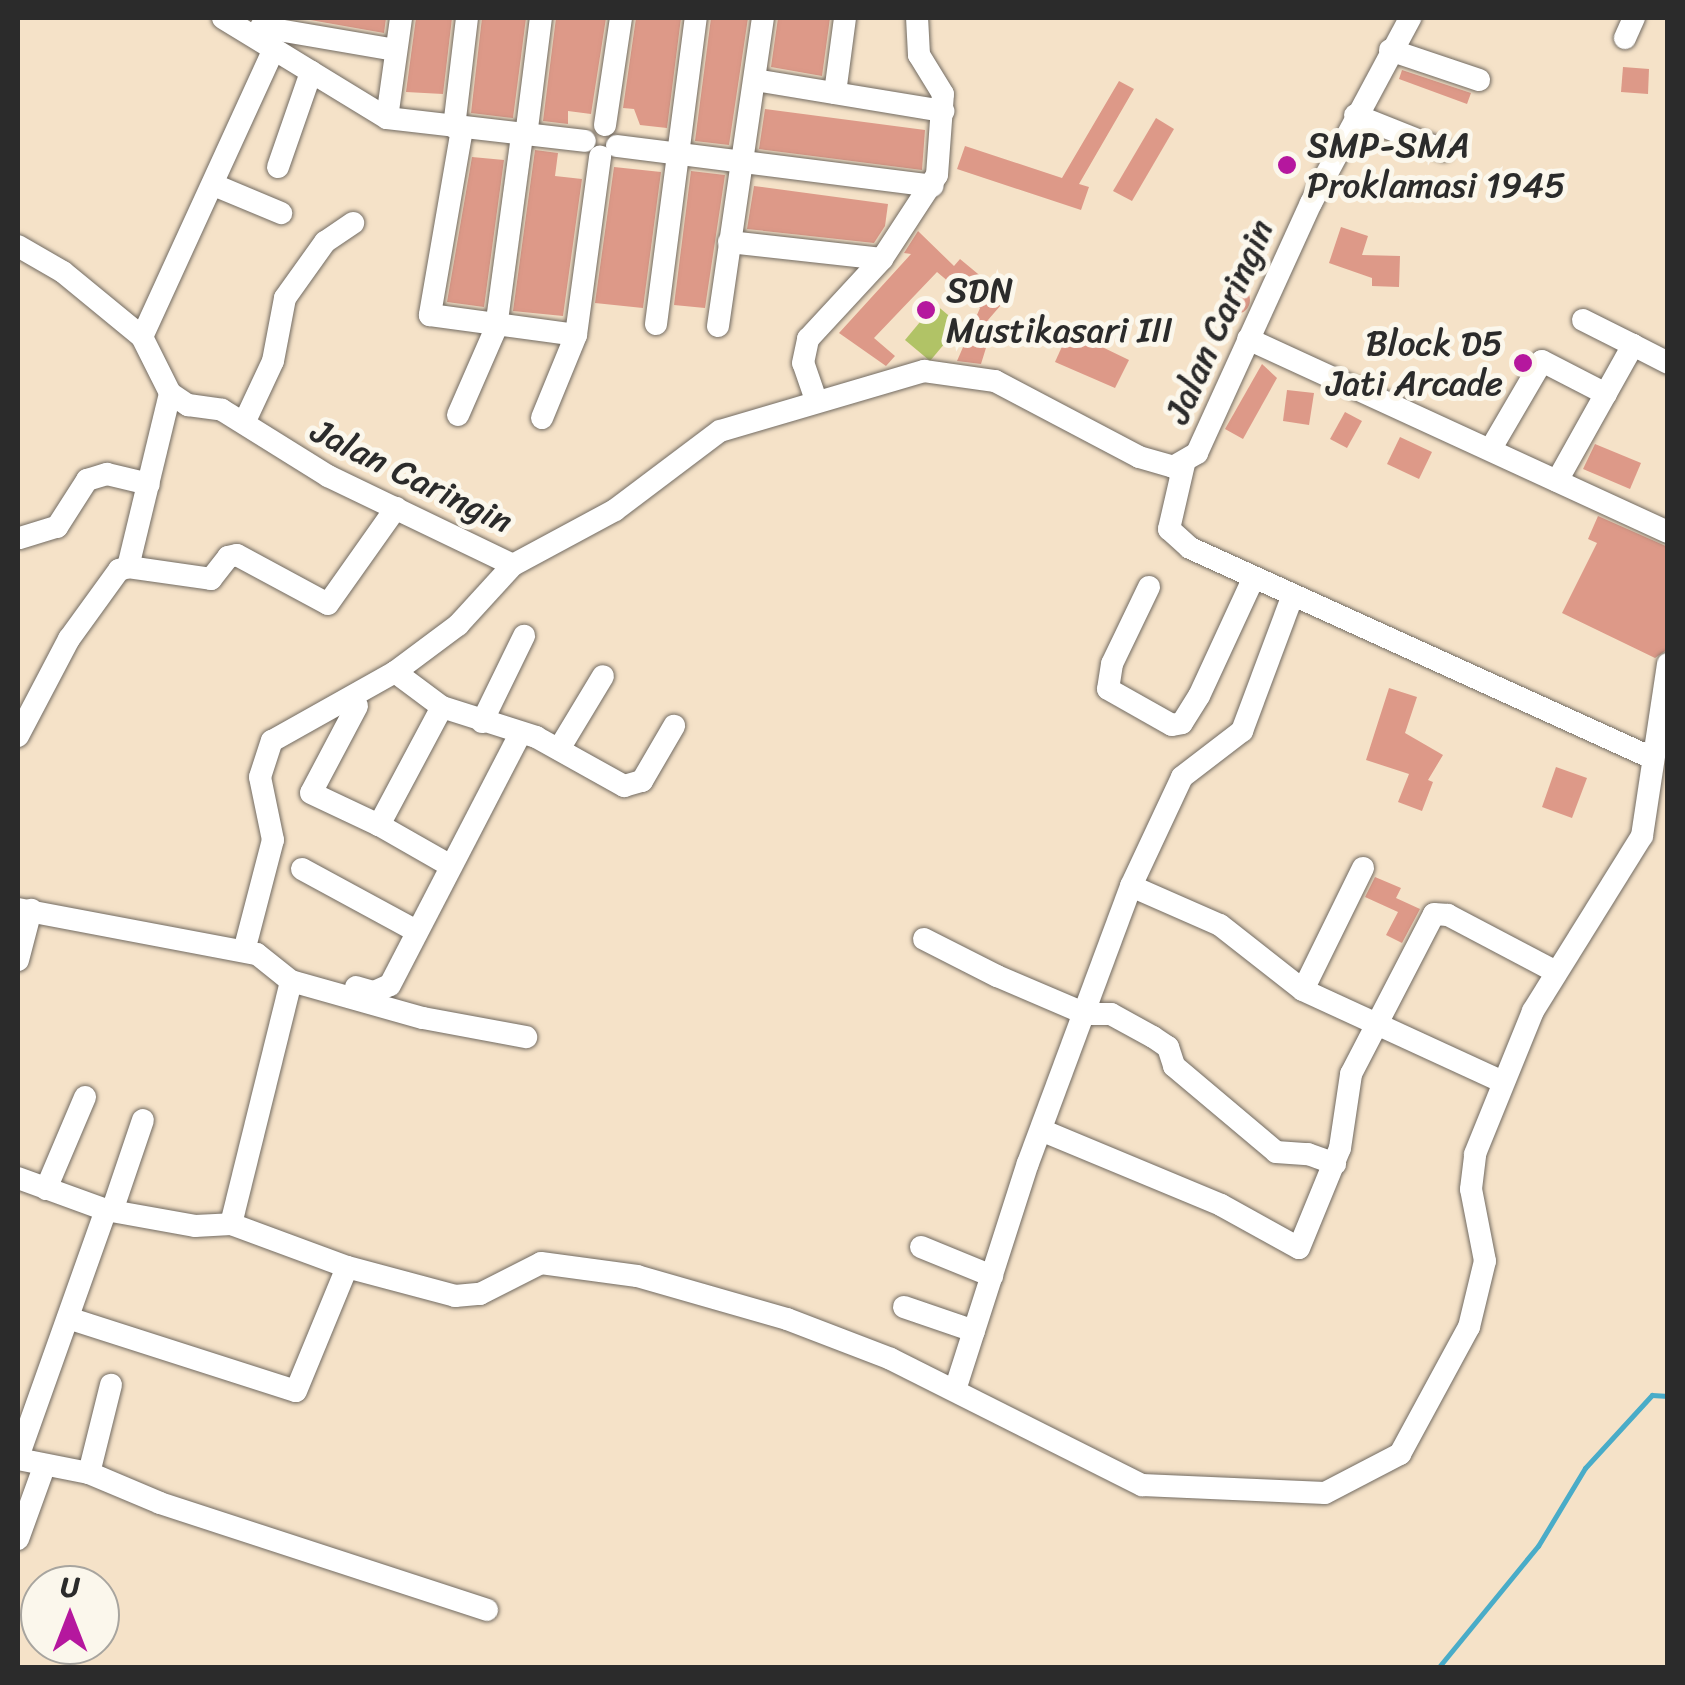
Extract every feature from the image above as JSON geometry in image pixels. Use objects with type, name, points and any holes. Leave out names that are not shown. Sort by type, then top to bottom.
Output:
[{"type":"street","points":[[223,18],[264,33],[396,50]]},
{"type":"street","points":[[386,118],[401,18]]},
{"type":"street","points":[[467,18],[458,128],[430,316],[496,328],[576,335]]},
{"type":"street","points":[[458,415],[496,328],[541,18]]},
{"type":"street","points":[[542,418],[576,335],[601,148],[591,128],[604,125],[621,18]]},
{"type":"street","points":[[656,324],[696,18]]},
{"type":"street","points":[[718,326],[763,18]]},
{"type":"street","points":[[835,93],[846,18]]},
{"type":"street","points":[[816,400],[804,348],[882,258],[932,186],[943,94],[916,44],[917,18]]},
{"type":"street","name":"Jalan Caringin","points":[[170,393],[197,410],[222,410],[278,449],[512,564],[616,510],[720,431],[894,376],[966,373],[995,382],[1139,457],[1166,468],[1184,464],[1198,453],[1355,115],[1410,18]]},
{"type":"street","points":[[264,33],[312,72],[386,118],[601,148],[676,152],[932,186]]},
{"type":"street","points":[[142,337],[214,185],[264,33]]},
{"type":"street","points":[[1390,50],[1479,80]]},
{"type":"street","points":[[278,167],[312,72]]},
{"type":"street","points":[[755,80],[942,111]]},
{"type":"street","points":[[1355,115],[1443,150]]},
{"type":"street","points":[[214,185],[280,213]]},
{"type":"street","points":[[244,423],[273,361],[286,298],[325,242],[354,223]]},
{"type":"street","points":[[729,242],[882,258]]},
{"type":"street","points":[[18,246],[63,272],[142,337],[170,393],[128,568]]},
{"type":"street","points":[[1584,320],[1668,362]]},
{"type":"street","points":[[1248,339],[1668,532]]},
{"type":"street","points":[[1557,481],[1633,345]]},
{"type":"street","points":[[1493,446],[1542,361],[1606,394]]},
{"type":"street","points":[[1184,464],[1169,529],[1190,548],[1292,598],[1652,758]]},
{"type":"street","points":[[20,538],[60,536],[87,480],[107,474],[150,484]]},
{"type":"street","points":[[18,736],[69,639],[118,570],[211,579],[228,556],[237,556],[328,604],[396,508]]},
{"type":"street","points":[[244,951],[273,840],[261,786],[269,746],[286,728],[395,672],[478,608],[512,564]]},
{"type":"street","points":[[1149,588],[1112,664],[1108,689],[1172,725],[1182,723],[1199,696],[1253,579]]},
{"type":"street","points":[[955,1390],[1041,1130],[1132,886],[1182,776],[1242,731],[1292,598]]},
{"type":"street","points":[[482,722],[524,636]]},
{"type":"street","points":[[18,1178],[109,1210],[195,1226],[231,1224],[347,1266],[465,1296],[541,1263],[637,1276],[845,1340],[955,1390],[1142,1485],[1297,1496],[1326,1493],[1385,1466],[1424,1416],[1478,1304],[1486,1261],[1471,1169],[1501,1080],[1556,972],[1642,836],[1652,795],[1652,758],[1668,664]]},
{"type":"street","points":[[395,672],[442,707],[559,749],[632,787],[642,782],[674,726]]},
{"type":"street","points":[[559,749],[603,676]]},
{"type":"street","points":[[356,706],[312,797],[379,825],[451,866]]},
{"type":"street","points":[[379,825],[442,707]]},
{"type":"street","points":[[291,972],[374,992],[390,985],[519,736]]},
{"type":"street","points":[[1303,990],[1362,868]]},
{"type":"street","points":[[302,869],[416,931]]},
{"type":"street","points":[[1132,886],[1220,926],[1303,990],[1501,1080]]},
{"type":"street","points":[[18,960],[24,909],[244,951],[291,972],[423,1018],[526,1037]]},
{"type":"street","points":[[1041,1130],[1221,1206],[1291,1247],[1303,1245],[1335,1164],[1351,1074],[1434,914],[1448,915],[1556,972]]},
{"type":"street","points":[[924,939],[1086,1014],[1111,1014],[1166,1044],[1174,1066],[1280,1155],[1308,1154],[1335,1164]]},
{"type":"street","points":[[231,1224],[291,972]]},
{"type":"street","points":[[46,1189],[85,1097]]},
{"type":"street","points":[[143,1120],[18,1458],[44,1467],[88,1473],[160,1503],[487,1610]]},
{"type":"street","points":[[921,1247],[992,1276]]},
{"type":"street","points":[[68,1318],[296,1392],[347,1266]]},
{"type":"street","points":[[904,1307],[974,1332]]},
{"type":"street","points":[[88,1473],[111,1384]]},
{"type":"street","points":[[18,1539],[44,1467]]},
{"type":"green space","points":[[935,304],[960,325],[930,361],[905,340]]},
{"type":"building","points":[[299,18],[386,18],[384,33]]},
{"type":"building","points":[[416,18],[452,18],[443,94],[406,92]]},
{"type":"building","points":[[482,18],[526,18],[513,118],[471,113]]},
{"type":"building","points":[[556,18],[606,18],[591,114],[568,111],[568,124],[543,121]]},
{"type":"building","points":[[636,18],[681,18],[667,128],[640,125],[634,109],[623,108]]},
{"type":"building","points":[[711,18],[748,18],[729,145],[695,141]]},
{"type":"building","points":[[778,18],[830,18],[822,76],[771,67]]},
{"type":"building","points":[[1623,67],[1649,69],[1648,94],[1621,92]]},
{"type":"building","points":[[1402,70],[1471,93],[1467,104],[1399,79]]},
{"type":"building","points":[[1119,81],[1134,89],[1079,184],[1089,187],[1081,210],[957,169],[965,146],[1062,178]]},
{"type":"building","points":[[765,109],[925,130],[922,170],[759,149]]},
{"type":"building","points":[[1156,118],[1174,129],[1132,201],[1113,191]]},
{"type":"building","points":[[535,150],[558,153],[555,176],[582,179],[563,316],[513,311]]},
{"type":"building","points":[[472,157],[504,160],[484,307],[447,302]]},
{"type":"building","points":[[614,167],[661,172],[643,308],[595,303]]},
{"type":"building","points":[[691,171],[725,175],[705,308],[674,305]]},
{"type":"building","points":[[754,186],[888,204],[885,226],[874,243],[747,229]]},
{"type":"building","points":[[1341,227],[1368,236],[1362,255],[1400,256],[1399,287],[1372,286],[1372,278],[1329,263]]},
{"type":"building","points":[[918,231],[954,266],[960,259],[1007,298],[988,320],[994,322],[981,364],[957,361],[980,308],[937,272],[874,338],[895,356],[886,366],[839,333],[911,254],[904,253]]},
{"type":"building","points":[[1236,286],[1246,290],[1250,300],[1246,310],[1236,314],[1226,310],[1222,300],[1226,290]]},
{"type":"building","points":[[1069,331],[1129,360],[1115,388],[1055,362]]},
{"type":"building","points":[[1262,364],[1277,378],[1243,439],[1225,429]]},
{"type":"building","points":[[1287,390],[1314,393],[1309,425],[1283,421]]},
{"type":"building","points":[[1345,412],[1362,421],[1347,448],[1330,439]]},
{"type":"building","points":[[1400,437],[1432,452],[1419,479],[1387,464]]},
{"type":"building","points":[[1595,444],[1641,463],[1630,489],[1583,469]]},
{"type":"building","points":[[1598,516],[1668,547],[1668,649],[1655,658],[1562,613],[1597,543],[1588,539]]},
{"type":"building","points":[[1389,688],[1417,697],[1405,733],[1443,755],[1428,780],[1433,782],[1422,811],[1398,802],[1409,774],[1366,760]]},
{"type":"building","points":[[1556,767],[1587,778],[1572,818],[1542,807]]},
{"type":"building","points":[[1375,877],[1401,888],[1396,898],[1420,909],[1402,943],[1386,935],[1398,912],[1365,897]]},
{"type":"waterway","points":[[1438,1668],[1538,1546],[1585,1468],[1652,1395],[1668,1396]]},
{"type":"place","name":"SMP-SMA Proklamasi 1945","points":[[1287,165]]},
{"type":"place","name":"SDN Mustikasari III","points":[[926,310]]},
{"type":"place","name":"Block D5 Jati Arcade","points":[[1523,363]]}]
